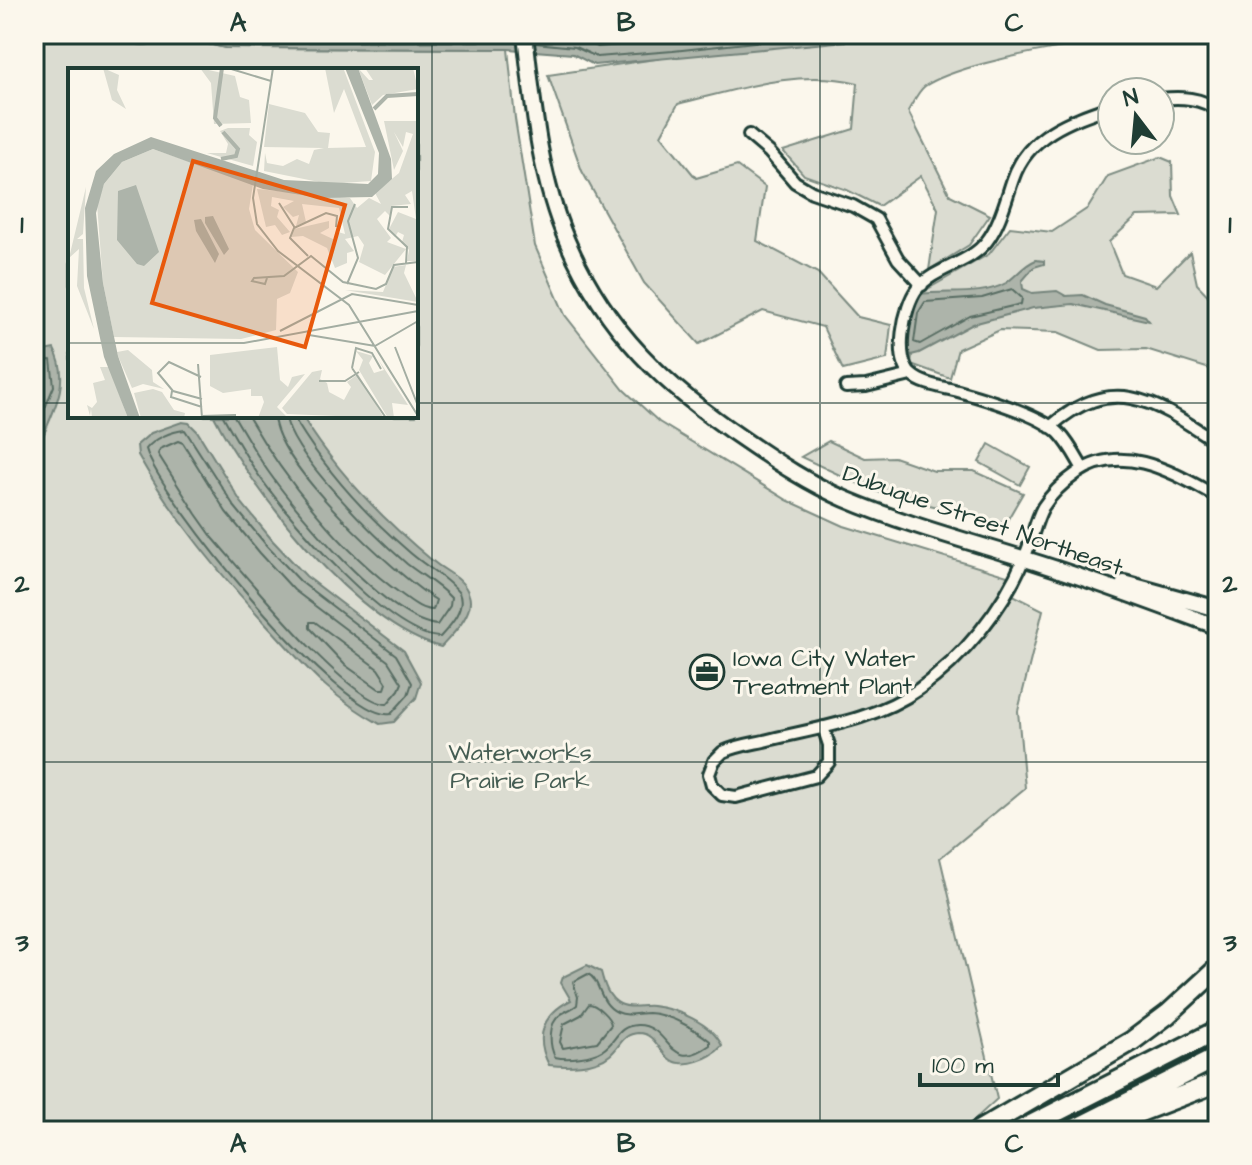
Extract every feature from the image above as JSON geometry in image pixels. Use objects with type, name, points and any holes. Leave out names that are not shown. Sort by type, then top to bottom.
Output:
[{"type":"highway","points":[[978,1131],[1132,1041],[1168,1014],[1218,968]]},
{"type":"highway","points":[[1019,1131],[1218,1030]]},
{"type":"highway","points":[[1071,1131],[1218,1057]]},
{"type":"highway","points":[[1092,1131],[1218,1082]]},
{"type":"main road","name":"Dubuque Street Northeast","points":[[525,34],[543,165],[568,243],[607,314],[663,379],[685,398],[775,461],[843,498],[949,537],[1117,589],[1218,627]]},
{"type":"main road","points":[[1031,561],[1218,609]]},
{"type":"street","points":[[1176,99],[1196,99],[1218,111]]},
{"type":"street","points":[[1083,469],[1060,434],[1050,427],[1001,404],[911,375],[905,366],[901,347],[907,312],[917,290],[984,246],[1025,154],[1035,143],[1068,123],[1096,112]]},
{"type":"street","points":[[749,135],[769,152],[795,182],[876,219],[898,259],[922,285]]},
{"type":"street","points":[[846,387],[866,386],[911,375]]},
{"type":"street","points":[[1050,427],[1077,407],[1105,398],[1128,397],[1156,404],[1218,443]]},
{"type":"street","points":[[823,727],[829,745],[829,762],[816,776],[736,797],[722,795],[712,785],[709,774],[714,761],[723,752],[875,712],[915,692],[945,670],[969,646],[1031,561],[1037,520],[1048,500],[1063,483],[1083,469],[1113,459],[1138,461],[1172,472],[1218,497]]},
{"type":"green space","name":"Waterworks Prairie Park","points":[[34,34],[79,34],[143,45],[187,39],[225,48],[508,49],[515,119],[535,246],[565,315],[624,390],[659,422],[787,500],[844,526],[1014,578],[1008,587],[1013,595],[1043,610],[1018,711],[1025,788],[940,858],[997,1099],[962,1131],[34,1131]]},
{"type":"green space","points":[[856,34],[1218,34],[1218,40],[1156,37],[1069,46],[983,64],[925,86],[908,111],[950,195],[990,215],[969,245],[929,270],[938,209],[921,176],[879,206],[847,190],[804,175],[783,151],[854,129],[858,83],[835,79],[790,79],[678,104],[661,135],[696,178],[737,166],[765,187],[757,241],[818,273],[858,317],[891,325],[887,359],[843,370],[823,327],[763,311],[699,344],[644,283],[582,171],[548,75],[716,50]]},
{"type":"green space","points":[[1160,157],[1172,162],[1173,196],[1181,215],[1137,216],[1109,242],[1122,274],[1156,286],[1190,252],[1197,284],[1218,306],[1218,381],[1210,369],[1146,349],[1101,350],[1058,332],[1000,330],[958,349],[950,378],[911,364],[919,294],[989,254],[1010,227],[1052,232],[1088,208],[1108,176]]},
{"type":"green space","points":[[829,441],[865,458],[894,457],[934,471],[974,471],[1023,493],[1005,524],[874,491],[801,457]]},
{"type":"green space","points":[[989,444],[1030,467],[1020,485],[979,462]]},
{"type":"water","points":[[79,34],[894,34],[594,65],[573,54],[508,49],[225,48],[187,39],[143,45]]},
{"type":"water","points":[[1036,260],[1044,261],[1044,264],[1034,267],[1022,281],[1023,289],[1032,293],[1057,291],[1066,296],[1083,295],[1105,305],[1145,316],[1149,321],[1073,304],[1033,308],[973,324],[911,355],[906,333],[909,316],[919,294],[986,290],[1006,283]]},
{"type":"water","points":[[54,349],[61,374],[58,400],[34,451],[34,357],[39,352]]},
{"type":"water","points":[[215,418],[303,418],[330,457],[362,494],[396,529],[467,589],[469,609],[457,630],[441,647],[409,634],[375,613],[310,552],[280,517],[231,447]]},
{"type":"water","points":[[182,422],[189,423],[197,431],[241,502],[306,576],[404,651],[421,682],[416,698],[394,722],[380,724],[346,703],[320,680],[232,586],[182,523],[138,455],[137,445],[151,433]]},
{"type":"water","points":[[587,965],[601,972],[605,986],[620,1004],[661,1007],[682,1013],[710,1030],[722,1046],[698,1061],[677,1062],[667,1057],[649,1036],[638,1033],[628,1036],[610,1055],[597,1062],[572,1066],[549,1065],[542,1035],[548,1019],[571,1000],[561,983],[563,977]]},
{"type":"place","name":"Iowa City Water Treatment Plant","points":[[707,672]]}]
